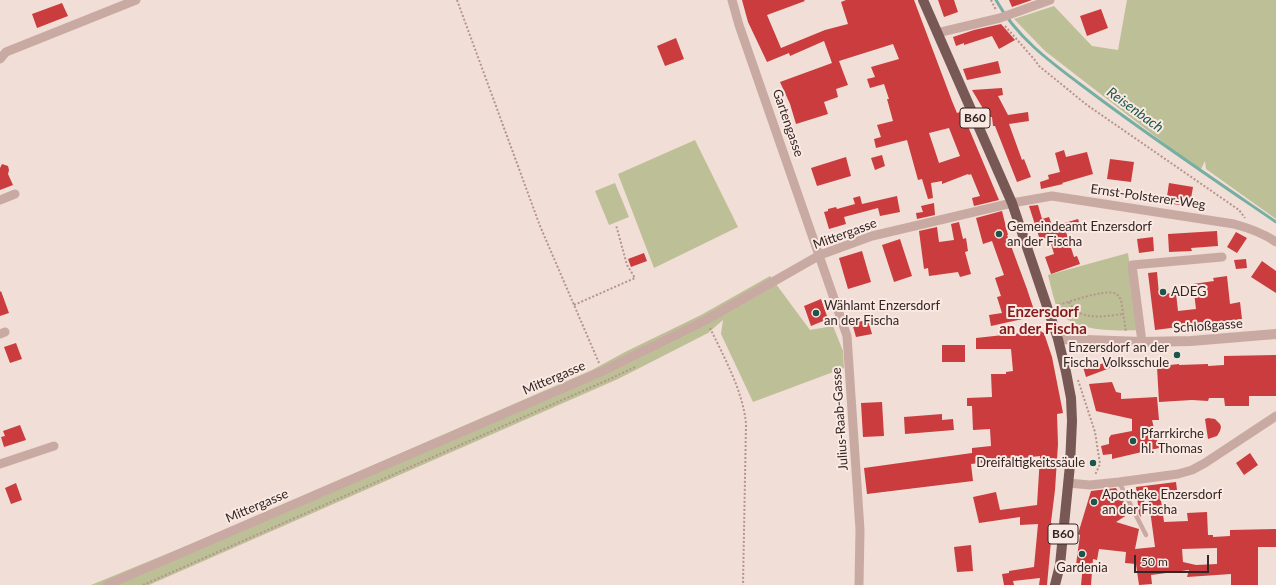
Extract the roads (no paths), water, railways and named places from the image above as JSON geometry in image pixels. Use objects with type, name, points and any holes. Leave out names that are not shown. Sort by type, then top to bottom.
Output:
[{"type":"main road","name":"B60","points":[[924,0],[1012,203],[1058,339],[1072,398],[1068,482],[1060,565],[1055,585]]},
{"type":"street","points":[[0,59],[6,52],[136,0]]},
{"type":"street","name":"Gartengasse","points":[[732,0],[820,255]]},
{"type":"street","points":[[937,32],[1000,18],[1050,0]]},
{"type":"street","points":[[0,200],[15,194]]},
{"type":"street","name":"Ernst-Polsterer-Weg","points":[[1012,203],[1052,196],[1248,227],[1276,242]]},
{"type":"street","name":"Mittergasse","points":[[107,585],[603,371],[706,320],[820,255],[872,236],[1012,203]]},
{"type":"street","name":"Julius-Raab-Gasse","points":[[820,255],[847,336],[860,530],[859,585]]},
{"type":"street","points":[[1142,342],[1132,265],[1222,256]]},
{"type":"street","name":"Schloßgasse","points":[[1058,339],[1142,342],[1191,341],[1276,334]]},
{"type":"street","points":[[1068,482],[1090,485],[1178,474],[1192,470],[1276,416]]},
{"type":"street","points":[[0,464],[54,446]]},
{"type":"lane","points":[[1119,482],[1146,536]]},
{"type":"waterway","name":"Reisenbach","points":[[996,0],[1016,29],[1054,64],[1096,96],[1276,222]]},
{"type":"place","name":"Gemeindeamt Enzersdorf an der Fischa","points":[[999,234]]},
{"type":"place","name":"ADEG","points":[[1163,292]]},
{"type":"place","name":"Wählamt Enzersdorf an der Fischa","points":[[816,313]]},
{"type":"place","name":"Enzersdorf an der Fischa Volksschule","points":[[1177,355]]},
{"type":"place","name":"Pfarrkirche hl. Thomas","points":[[1133,441]]},
{"type":"place","name":"Dreifaltigkeitssäule","points":[[1093,463]]},
{"type":"place","name":"Apotheke Enzersdorf an der Fischa","points":[[1094,502]]},
{"type":"place","name":"Gardenia","points":[[1082,554]]},
{"type":"district","name":"Enzersdorf an der Fischa","points":[[1043,320]]}]
